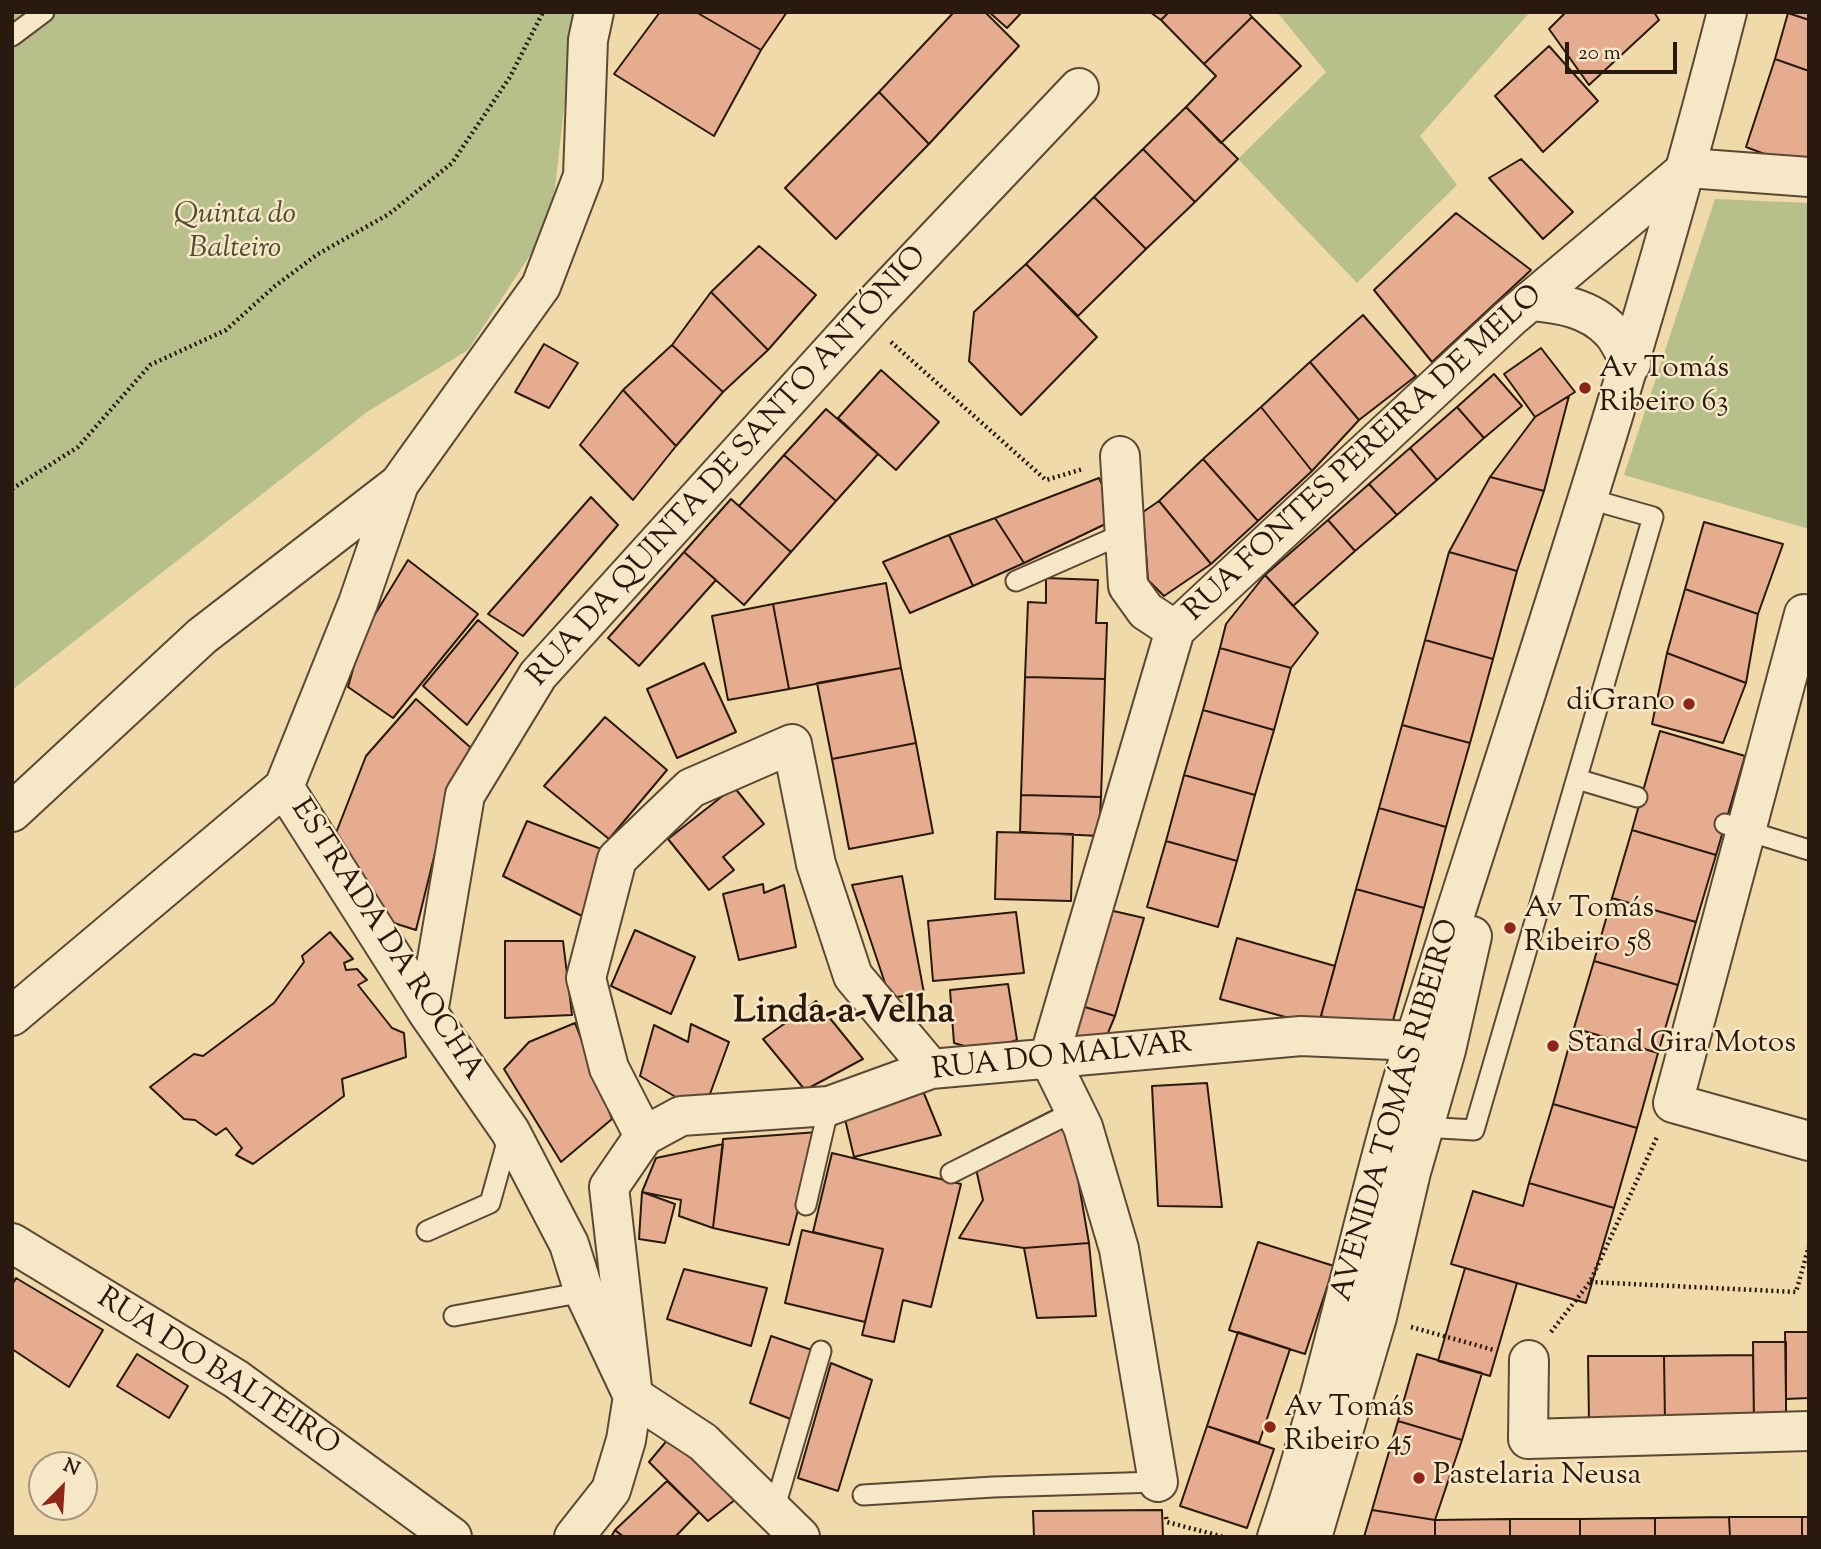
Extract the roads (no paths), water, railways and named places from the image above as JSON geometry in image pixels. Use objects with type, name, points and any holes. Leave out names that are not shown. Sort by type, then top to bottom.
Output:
[{"type":"street","name":"ESTRADA DA ROCHA","points":[[594,12],[588,40],[583,176],[541,286],[399,484],[358,603],[284,787],[428,1013],[510,1131],[569,1244],[584,1292],[633,1396]]},
{"type":"street","name":"AVENIDA TOMÁS RIBEIRO","points":[[1277,1537],[1430,1045],[1529,689],[1586,498],[1631,364],[1688,168],[1727,12]]},
{"type":"street","name":"RUA DA QUINTA DE SANTO ANTÓNIO","points":[[428,1013],[465,795],[537,675],[862,317],[1079,88]]},
{"type":"street","points":[[1688,168],[1809,177]]},
{"type":"street","name":"RUA FONTES PEREIRA DE MELO","points":[[1049,1058],[1175,630],[1530,301],[1688,168]]},
{"type":"street","points":[[1530,301],[1568,304],[1589,316],[1611,330],[1631,364]]},
{"type":"street","points":[[1120,456],[1128,586],[1146,611],[1175,630]]},
{"type":"street","points":[[12,812],[202,636],[399,484]]},
{"type":"street","points":[[1809,615],[1804,614],[1735,827],[1673,1103],[1809,1141]]},
{"type":"street","points":[[644,1136],[609,1068],[586,978],[617,859],[691,788],[792,744],[816,864],[853,976],[931,1069]]},
{"type":"street","points":[[12,1016],[284,787]]},
{"type":"street","name":"RUA DO MALVAR","points":[[574,1537],[611,1490],[626,1440],[633,1396],[609,1187],[644,1136],[681,1116],[829,1106],[931,1069],[1301,1036],[1430,1045]]},
{"type":"street","name":"AVENIDA TOMÁS RIBEIRO","points":[[1312,1537],[1377,1317],[1423,1128],[1430,1045]]},
{"type":"street","points":[[1049,1058],[1083,1127],[1119,1249],[1158,1482]]},
{"type":"street","name":"RUA DO BALTEIRO","points":[[12,1243],[119,1311],[236,1379],[452,1537]]},
{"type":"street","points":[[1529,1360],[1528,1439],[1809,1431]]},
{"type":"street","points":[[633,1396],[703,1442],[800,1537]]},
{"type":"lane","points":[[12,36],[44,12]]},
{"type":"lane","points":[[1423,1128],[1474,1130],[1653,517],[1586,498]]},
{"type":"lane","points":[[1016,581],[1125,533]]},
{"type":"lane","points":[[1577,779],[1637,797]]},
{"type":"lane","points":[[1735,827],[1809,850]]},
{"type":"lane","points":[[806,1205],[829,1106]]},
{"type":"lane","points":[[951,1173],[1075,1111]]},
{"type":"lane","points":[[427,1231],[490,1203],[510,1131]]},
{"type":"lane","points":[[454,1316],[584,1292]]},
{"type":"lane","points":[[774,1510],[821,1351]]},
{"type":"lane","points":[[863,1496],[993,1487],[1158,1482]]},
{"type":"place","name":"Av Tomás Ribeiro 63","points":[[1585,388]]},
{"type":"place","name":"diGrano","points":[[1689,704]]},
{"type":"place","name":"Av Tomás Ribeiro 58","points":[[1510,928]]},
{"type":"place","name":"Stand Gira Motos","points":[[1553,1046]]},
{"type":"place","name":"Av Tomás Ribeiro 45","points":[[1270,1427]]},
{"type":"place","name":"Pastelaria Neusa","points":[[1419,1478]]},
{"type":"district","name":"Linda-a-Velha","points":[[844,1015]]},
{"type":"park label","name":"Quinta do Balteiro","points":[[235,234]]}]
